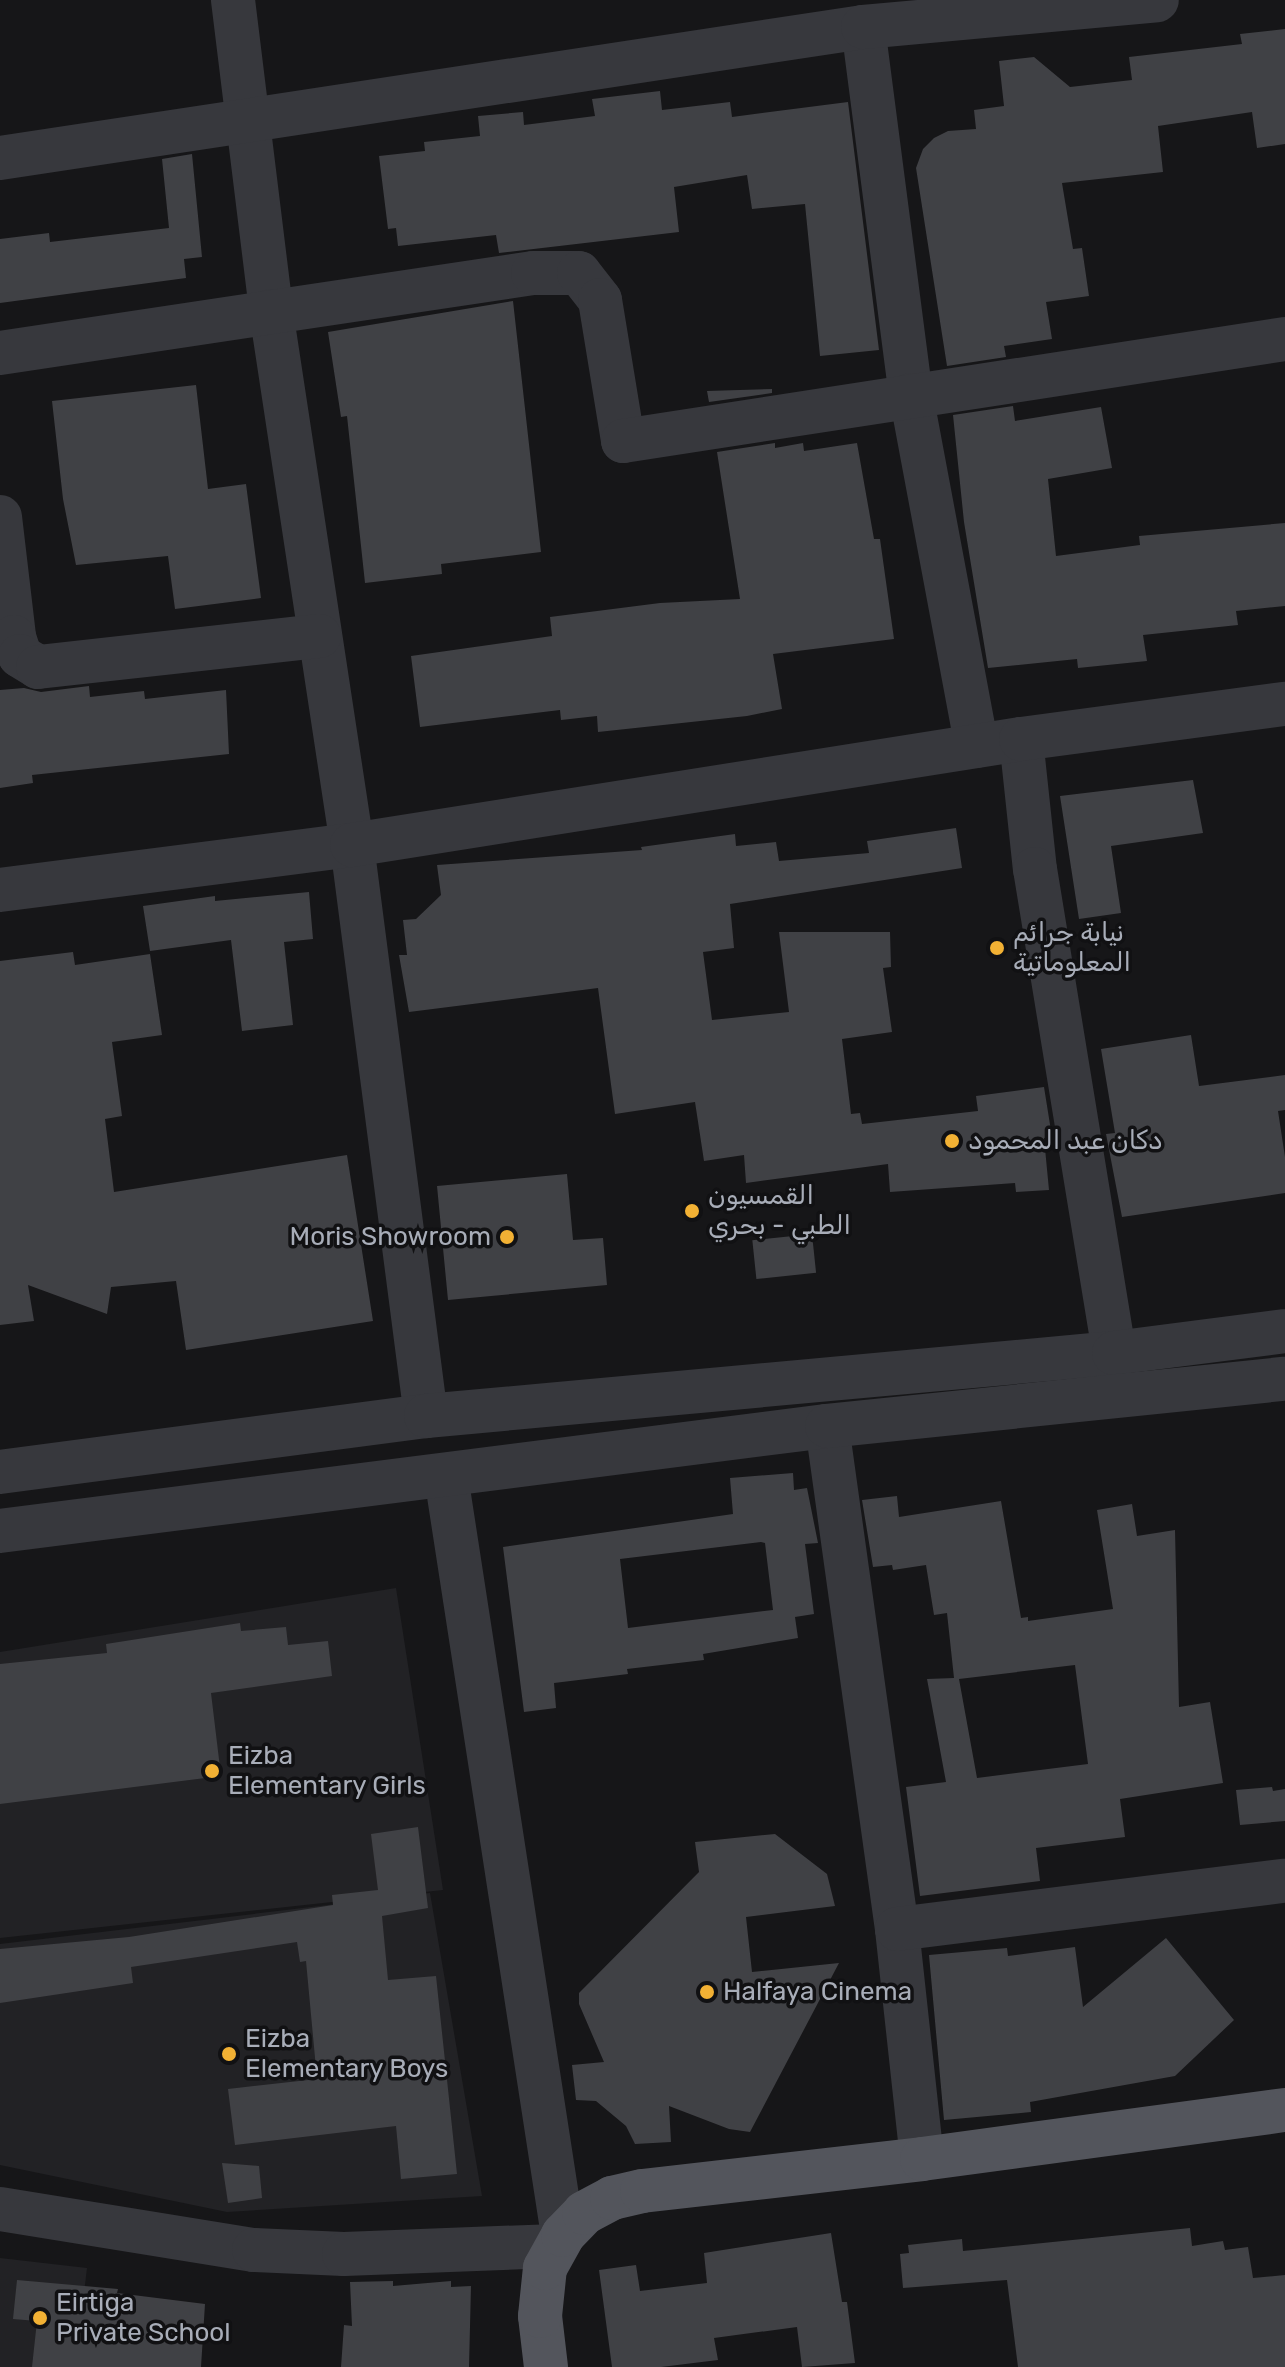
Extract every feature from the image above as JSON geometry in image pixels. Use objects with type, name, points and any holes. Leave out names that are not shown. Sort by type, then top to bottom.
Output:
[{"type":"main road","points":[[546,2367],[540,2291],[559,2240],[584,2213],[612,2198],[642,2191],[922,2159],[1285,2110]]},
{"type":"street","points":[[233,0],[271,311],[352,845],[426,1416]]},
{"type":"street","points":[[0,158],[863,27],[1157,0]]},
{"type":"street","points":[[863,27],[911,395],[977,746]]},
{"type":"street","points":[[0,353],[533,273],[579,273],[600,300],[623,441],[1285,339]]},
{"type":"street","points":[[0,520],[14,637],[20,656],[38,667],[319,636]]},
{"type":"street","points":[[0,890],[352,845],[1021,739],[1285,704]]},
{"type":"street","points":[[1021,739],[1035,869],[1114,1353]]},
{"type":"street","points":[[0,1472],[426,1416],[1114,1353],[1285,1331]]},
{"type":"street","points":[[0,1531],[827,1426],[1285,1379]]},
{"type":"street","points":[[827,1426],[897,1929],[922,2159]]},
{"type":"street","points":[[0,2209],[269,2251],[344,2254],[559,2240],[446,1476]]},
{"type":"street","points":[[897,1929],[1285,1881]]},
{"type":"shaded area","name":"Eizba Elementary Girls","points":[[396,1588],[443,1890],[0,1938],[0,1652]]},
{"type":"shaded area","name":"Eizba Elementary Boys","points":[[430,1893],[482,2196],[227,2212],[0,2165],[0,1944]]},
{"type":"shaded area","name":"Eirtiga Private School","points":[[0,2258],[87,2268],[75,2367],[0,2367]]},
{"type":"building","points":[[1285,29],[1285,144],[1257,148],[1252,112],[1158,126],[1163,172],[1062,183],[1073,249],[1082,248],[1089,296],[1046,302],[1052,339],[1004,346],[1006,357],[947,366],[916,168],[923,149],[934,138],[948,131],[976,129],[974,110],[1004,106],[999,61],[1034,57],[1070,87],[1132,80],[1129,57],[1242,44],[1240,34]]},
{"type":"building","points":[[660,91],[662,110],[730,102],[732,117],[848,102],[879,350],[820,356],[805,204],[752,209],[747,175],[674,187],[679,232],[499,253],[496,235],[398,246],[396,228],[388,229],[379,156],[425,151],[424,142],[480,136],[478,116],[523,112],[524,125],[595,116],[592,99]]},
{"type":"building","points":[[192,154],[202,257],[184,259],[186,278],[0,303],[0,239],[49,233],[50,242],[169,228],[162,159]]},
{"type":"building","points":[[513,301],[541,552],[441,564],[442,574],[365,583],[347,416],[341,417],[328,332]]},
{"type":"building","points":[[196,385],[208,489],[246,484],[261,598],[175,609],[168,556],[76,565],[63,499],[52,401]]},
{"type":"building","points":[[772,389],[772,393],[709,402],[707,391]]},
{"type":"building","points":[[1013,406],[1015,421],[1101,407],[1112,468],[1048,479],[1056,556],[1140,545],[1139,536],[1285,523],[1285,606],[1236,611],[1238,625],[1143,635],[1147,661],[1078,668],[1077,659],[988,668],[964,522],[953,415]]},
{"type":"building","points":[[775,443],[775,448],[803,443],[804,451],[857,443],[874,539],[880,539],[894,639],[773,654],[782,709],[747,716],[598,732],[597,716],[561,720],[560,710],[420,727],[411,656],[552,636],[550,617],[660,603],[740,599],[717,452]]},
{"type":"building","points":[[89,686],[90,697],[144,691],[145,699],[226,690],[229,754],[32,775],[33,783],[0,788],[0,690],[24,688],[41,692]]},
{"type":"building","points":[[1193,780],[1203,833],[1111,846],[1121,913],[1079,919],[1060,796]]},
{"type":"building","points":[[956,828],[962,868],[730,904],[734,948],[703,952],[712,1020],[789,1012],[779,932],[890,932],[891,967],[883,968],[892,1032],[842,1039],[851,1114],[860,1113],[862,1124],[978,1111],[976,1096],[1044,1087],[1052,1137],[1044,1138],[1049,1190],[1016,1192],[1015,1183],[890,1192],[888,1164],[746,1183],[744,1155],[704,1161],[695,1102],[615,1114],[598,988],[409,1012],[399,955],[407,955],[403,920],[416,919],[441,895],[437,865],[642,850],[641,847],[735,834],[736,846],[776,842],[779,861],[869,853],[867,841]]},
{"type":"building","points":[[309,892],[313,939],[284,942],[293,1025],[242,1031],[231,940],[150,951],[143,906],[215,896],[215,901]]},
{"type":"building","points":[[73,952],[75,965],[150,954],[162,1035],[112,1042],[122,1116],[105,1119],[114,1192],[347,1155],[373,1321],[186,1350],[176,1281],[111,1287],[107,1314],[28,1285],[34,1321],[0,1325],[0,961]]},
{"type":"building","points":[[1191,1035],[1199,1086],[1285,1075],[1285,1110],[1278,1111],[1285,1157],[1285,1193],[1122,1217],[1106,1134],[1115,1133],[1101,1049]]},
{"type":"building","name":"Moris Showroom","points":[[567,1174],[573,1240],[603,1238],[607,1285],[448,1300],[437,1186]]},
{"type":"building","points":[[812,1234],[816,1273],[756,1279],[752,1240]]},
{"type":"building","points":[[793,1473],[794,1490],[807,1488],[818,1543],[805,1544],[814,1614],[795,1617],[798,1638],[703,1654],[704,1660],[627,1669],[628,1674],[554,1683],[556,1708],[524,1712],[503,1547],[733,1514],[730,1478]],"holes":[[[765,1543],[773,1610],[628,1628],[620,1559]]]},
{"type":"building","points":[[897,1496],[899,1517],[1001,1501],[1021,1618],[1028,1617],[1028,1621],[1113,1609],[1097,1510],[1132,1504],[1137,1536],[1175,1530],[1179,1707],[1210,1702],[1223,1783],[1120,1799],[1125,1837],[1036,1848],[1040,1881],[920,1896],[906,1787],[946,1782],[927,1679],[954,1678],[947,1613],[934,1615],[926,1565],[893,1570],[892,1565],[873,1567],[862,1500]],"holes":[[[1075,1665],[1088,1764],[977,1778],[959,1679]]]},
{"type":"building","points":[[240,1623],[241,1631],[286,1627],[288,1645],[328,1641],[332,1676],[211,1693],[221,1776],[0,1804],[0,1664],[107,1653],[106,1644]]},
{"type":"building","points":[[1272,1787],[1273,1791],[1285,1789],[1285,1821],[1240,1825],[1236,1790]]},
{"type":"building","points":[[418,1827],[428,1908],[382,1916],[388,1980],[436,1976],[457,2174],[401,2179],[396,2126],[235,2145],[228,2089],[317,2079],[306,1961],[300,1962],[297,1942],[131,1967],[133,1983],[0,2003],[0,1949],[129,1937],[333,1905],[332,1895],[378,1890],[371,1834]]},
{"type":"building","points":[[775,1834],[827,1874],[835,1906],[746,1917],[752,1972],[839,1963],[750,2132],[729,2129],[669,2106],[671,2142],[635,2144],[626,2126],[596,2101],[576,2100],[572,2065],[604,2062],[579,2004],[579,1993],[699,1872],[695,1842]]},
{"type":"building","points":[[1166,1938],[1234,2020],[1175,2076],[1030,2102],[1031,2112],[944,2120],[929,1955],[1007,1948],[1008,1956],[1075,1947],[1083,2007]]},
{"type":"building","points":[[222,2163],[259,2166],[262,2198],[228,2203]]},
{"type":"building","points":[[1190,2228],[1192,2246],[1223,2241],[1225,2250],[1248,2247],[1253,2278],[1285,2275],[1285,2367],[1018,2367],[1007,2280],[903,2288],[900,2254],[909,2253],[908,2245],[962,2239],[963,2251]]},
{"type":"building","points":[[831,2233],[842,2302],[847,2302],[855,2363],[802,2367],[797,2327],[714,2338],[718,2360],[661,2367],[612,2367],[599,2270],[636,2265],[640,2291],[707,2283],[704,2253]]},
{"type":"building","points":[[17,2280],[118,2289],[117,2293],[205,2304],[201,2367],[32,2367],[37,2321],[13,2319]]},
{"type":"building","points":[[393,2281],[393,2286],[451,2281],[451,2287],[471,2286],[469,2367],[341,2367],[344,2325],[352,2326],[350,2282]]},
{"type":"place","name":"نيابة جرائم المعلوماتية","points":[[997,948]]},
{"type":"place","name":"دكان عبد المحمود","points":[[952,1141]]},
{"type":"place","name":"القمسيون الطبي - بحري","points":[[692,1211]]},
{"type":"place","name":"Moris Showroom","points":[[507,1237]]},
{"type":"place","name":"Eizba Elementary Girls","points":[[212,1771]]},
{"type":"place","name":"Halfaya Cinema","points":[[707,1992]]},
{"type":"place","name":"Eizba Elementary Boys","points":[[229,2054]]},
{"type":"place","name":"Eirtiga Private School","points":[[40,2318]]}]
